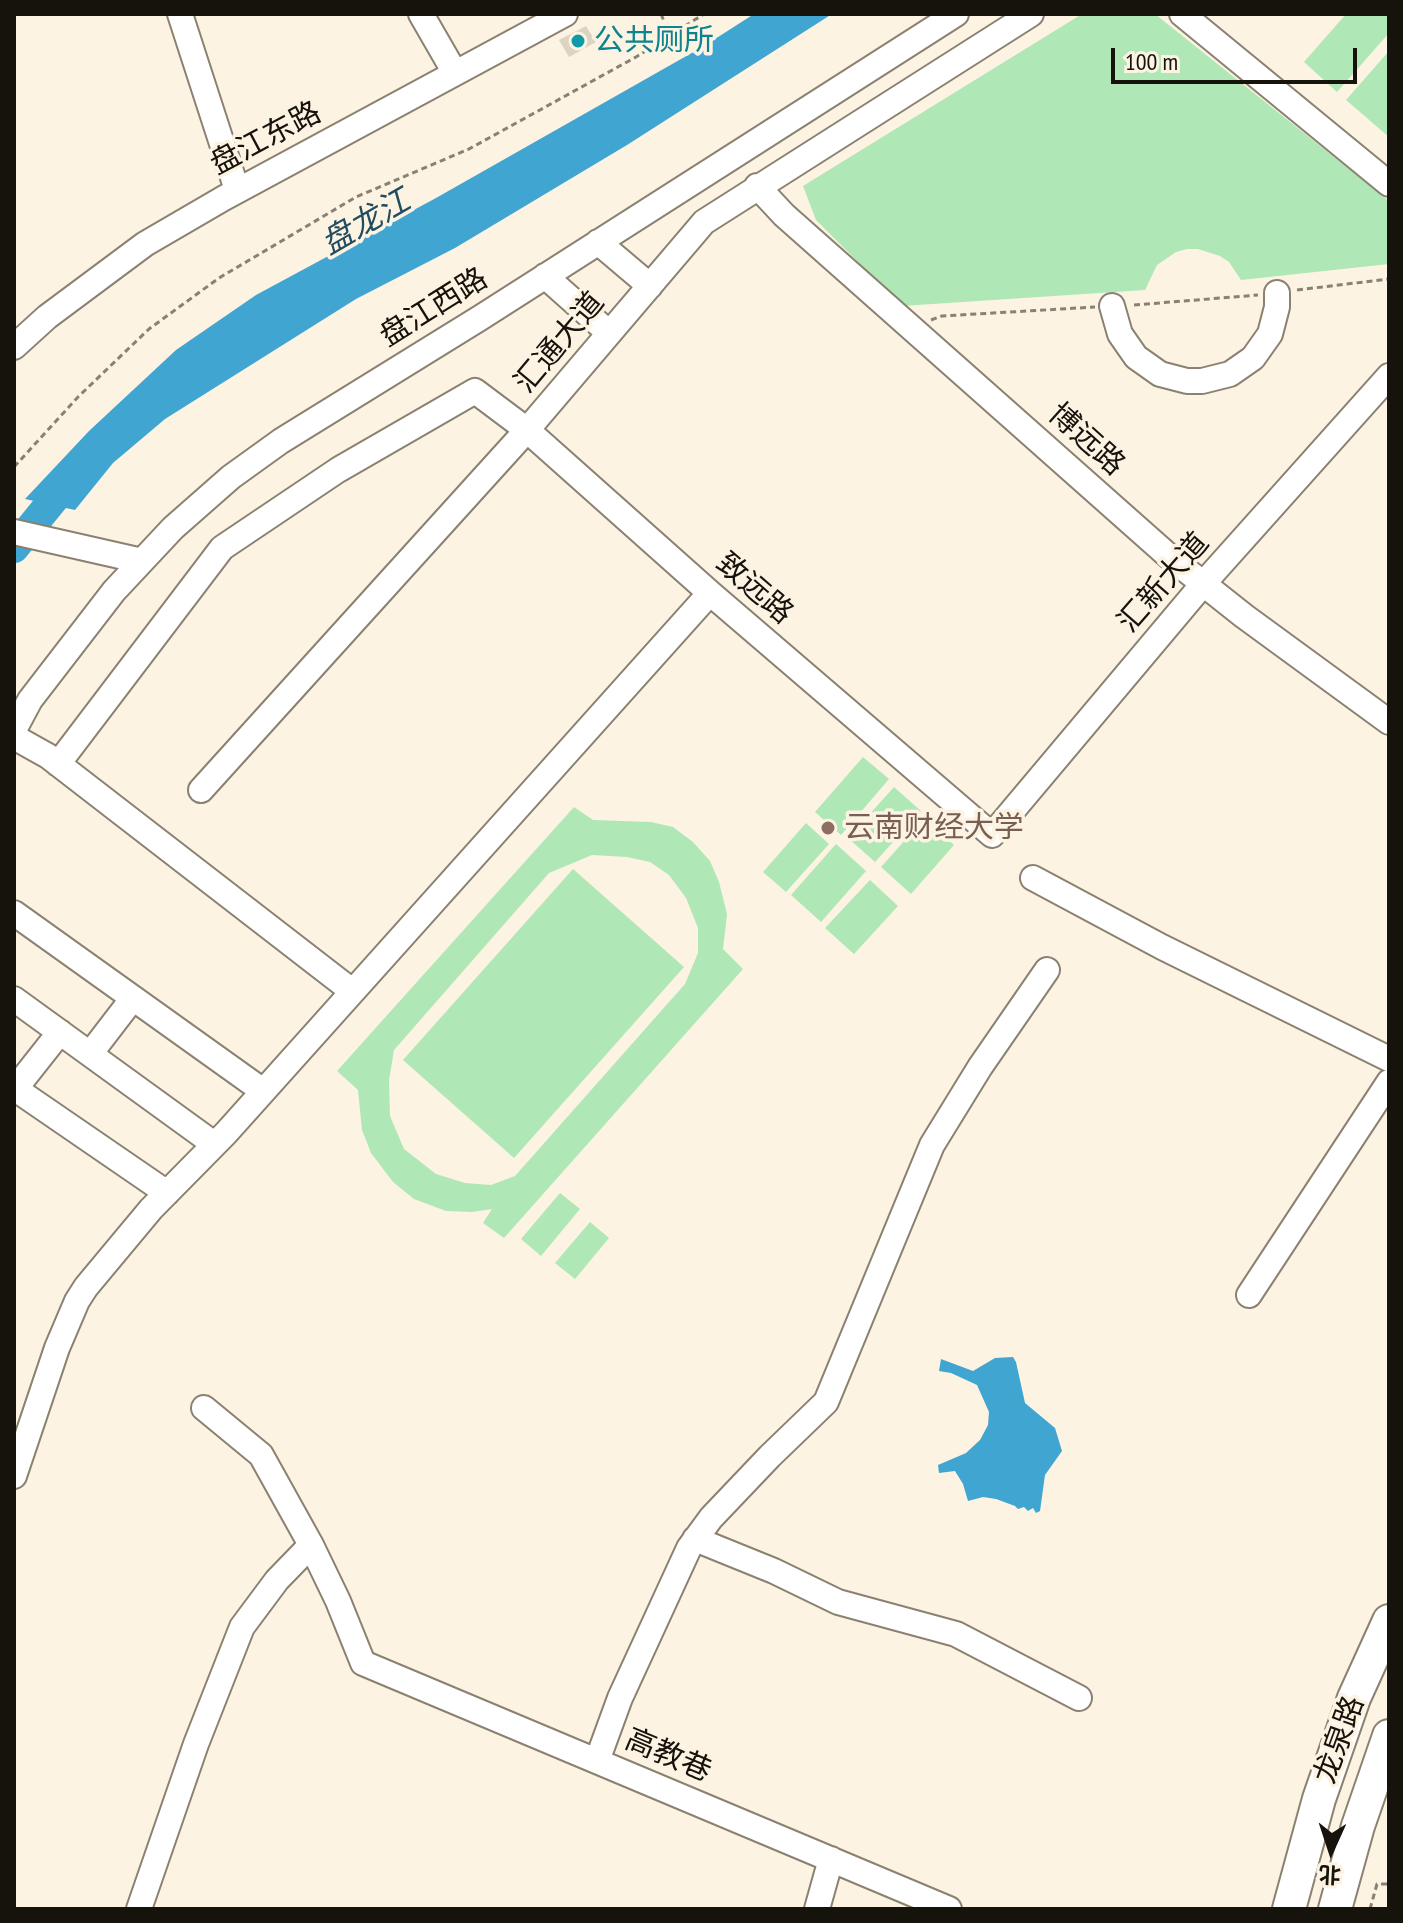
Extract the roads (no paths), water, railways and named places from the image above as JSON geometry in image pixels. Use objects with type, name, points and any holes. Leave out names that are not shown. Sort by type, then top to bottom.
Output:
[{"type":"main road","name":"龙泉路","points":[[1289,1909],[1324,1785],[1354,1698],[1389,1621]]},
{"type":"main road","name":"龙泉路","points":[[1339,1909],[1358,1826],[1389,1736]]},
{"type":"street","points":[[180,14],[237,190]]},
{"type":"street","points":[[421,14],[455,73]]},
{"type":"street","name":"盘江东路","points":[[14,347],[47,317],[145,244],[237,190],[565,14]]},
{"type":"street","name":"盘江西路","points":[[14,730],[30,700],[114,591],[173,528],[220,487],[281,441],[956,14]]},
{"type":"street","name":"汇通大道","points":[[201,790],[527,430],[704,222],[1031,14]]},
{"type":"street","points":[[1182,14],[1389,184]]},
{"type":"street","name":"博远路","points":[[757,186],[784,215],[1203,584],[1389,722]]},
{"type":"street","points":[[598,242],[650,286]]},
{"type":"street","points":[[545,276],[609,333]]},
{"type":"street","points":[[1112,306],[1115,322],[1127,347],[1147,367],[1173,379],[1202,381],[1230,374],[1263,347],[1275,321],[1277,293]]},
{"type":"street","name":"汇新大道","points":[[992,835],[1203,584],[1389,376]]},
{"type":"street","name":"致远路","points":[[58,764],[222,548],[338,470],[475,391],[527,430],[710,593],[992,835]]},
{"type":"street","points":[[14,532],[142,561]]},
{"type":"street","points":[[14,1476],[57,1348],[77,1301],[167,1193],[263,1091],[710,593]]},
{"type":"street","points":[[14,737],[58,764],[352,991]]},
{"type":"street","points":[[1033,878],[1162,947],[1389,1059]]},
{"type":"street","points":[[14,913],[263,1091]]},
{"type":"street","points":[[597,1761],[620,1698],[689,1548],[770,1456],[826,1402],[932,1145],[980,1067],[1047,970]]},
{"type":"street","points":[[90,1054],[133,998]]},
{"type":"street","points":[[14,999],[214,1144]]},
{"type":"street","points":[[60,1032],[14,1088],[167,1193]]},
{"type":"street","points":[[1249,1295],[1389,1082]]},
{"type":"street","points":[[139,1909],[196,1744],[242,1627],[277,1580],[311,1545],[261,1455],[204,1408]]},
{"type":"street","points":[[695,1539],[774,1571],[838,1602],[956,1634],[1079,1698]]},
{"type":"street","name":"高教巷","points":[[311,1545],[363,1663],[949,1909]]},
{"type":"street","points":[[817,1909],[831,1859]]},
{"type":"water","points":[[754,14],[832,14],[627,145],[455,248],[356,299],[165,419],[113,463],[75,510],[25,499],[89,431],[176,350],[256,295],[436,198],[704,46]]},
{"type":"water","points":[[1013,1357],[1025,1403],[1055,1428],[1062,1451],[1045,1475],[1040,1511],[1036,1513],[1033,1508],[1028,1511],[1024,1507],[1018,1509],[996,1499],[983,1497],[968,1501],[955,1471],[939,1473],[938,1465],[966,1453],[980,1440],[988,1425],[989,1412],[977,1385],[939,1371],[941,1359],[973,1371],[995,1358]]},
{"type":"waterway","name":"盘龙江","points":[[14,548],[76,477]]},
{"type":"place","name":"公共厕所","points":[[578,41]]},
{"type":"place","name":"云南财经大学","points":[[828,828]]}]
